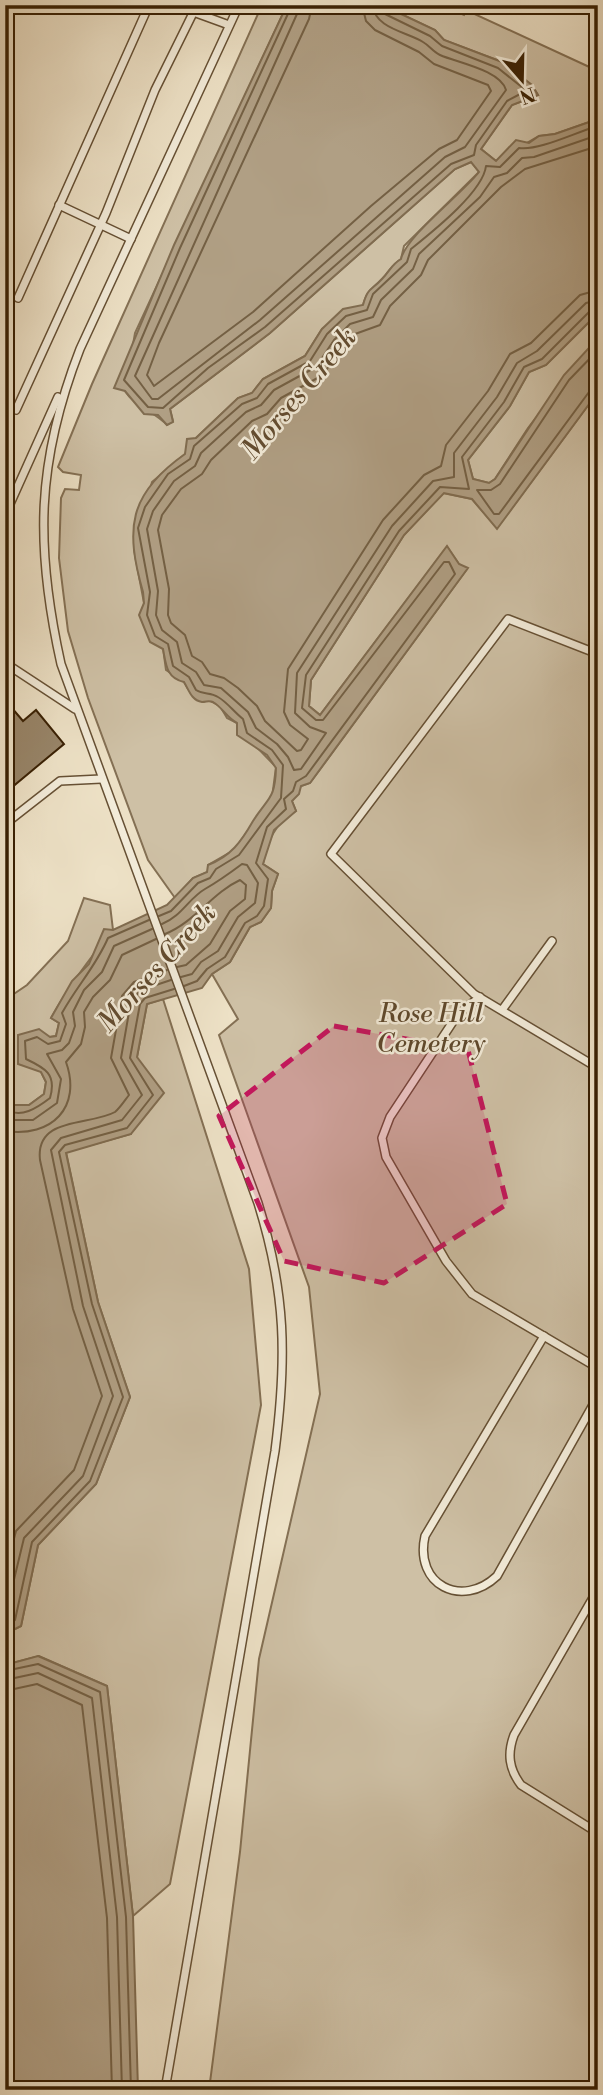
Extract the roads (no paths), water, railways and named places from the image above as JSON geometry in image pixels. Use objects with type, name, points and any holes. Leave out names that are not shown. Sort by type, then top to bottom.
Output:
[{"type":"lane","points":[[18,298],[149,5]]},
{"type":"lane","points":[[174,5],[195,9],[229,25]]},
{"type":"lane","points":[[5,515],[239,5]]},
{"type":"lane","points":[[16,410],[100,225],[155,90],[195,9]]},
{"type":"lane","points":[[59,205],[131,239]]},
{"type":"lane","points":[[80,349],[51,437],[41,533],[51,621],[75,709],[182,995],[270,1243],[284,1324],[284,1369],[275,1451],[165,2090]]},
{"type":"lane","points":[[598,654],[508,619],[331,854],[480,997],[598,1068]]},
{"type":"lane","points":[[5,663],[75,709]]},
{"type":"lane","points":[[5,824],[60,781],[101,779]]},
{"type":"lane","points":[[502,1010],[552,941]]},
{"type":"lane","points":[[480,997],[458,1014],[390,1117],[382,1138],[383,1148],[439,1250],[462,1283],[484,1303],[598,1368]]},
{"type":"lane","points":[[544,1336],[425,1536],[423,1563],[429,1575],[440,1585],[456,1591],[472,1591],[488,1585],[497,1576],[598,1396]]},
{"type":"lane","points":[[598,1589],[514,1735],[509,1755],[510,1766],[521,1786],[598,1833]]},
{"type":"water","name":"Morses Creek","points":[[287,5],[382,5],[435,30],[444,40],[502,62],[532,85],[538,95],[512,105],[481,149],[496,161],[516,140],[529,143],[539,136],[555,134],[598,119],[598,313],[546,365],[529,372],[510,406],[468,460],[473,479],[489,483],[495,479],[564,375],[598,338],[598,392],[497,529],[472,499],[444,493],[404,535],[311,680],[309,706],[320,715],[447,546],[459,564],[468,568],[310,783],[301,786],[299,794],[292,801],[296,811],[274,830],[263,864],[278,874],[272,891],[271,908],[261,922],[250,927],[230,962],[212,974],[202,988],[147,1004],[137,1057],[164,1093],[131,1134],[66,1153],[98,1302],[130,1397],[96,1484],[38,1545],[21,1626],[5,1634],[5,1093],[12,1105],[29,1105],[44,1094],[46,1082],[41,1072],[18,1064],[18,1035],[39,1029],[50,1037],[56,1036],[59,1023],[51,1018],[72,981],[89,964],[104,929],[113,930],[167,905],[193,878],[207,872],[208,865],[229,853],[240,842],[270,798],[275,778],[276,768],[267,755],[237,735],[237,723],[216,704],[198,701],[193,697],[184,682],[170,674],[163,649],[150,642],[139,615],[144,603],[134,549],[136,514],[152,484],[185,454],[187,439],[196,438],[238,398],[252,393],[263,379],[305,356],[322,329],[343,309],[363,305],[368,292],[401,259],[423,227],[479,172],[471,162],[455,169],[270,333],[170,409],[173,422],[167,425],[158,415],[144,414],[125,391],[114,388],[174,245]]},
{"type":"water","points":[[38,1656],[107,1686],[133,1916],[138,2090],[5,2090],[5,1665]]},
{"type":"park label","name":"Rose Hill Cemetery","points":[[431,1029]]}]
